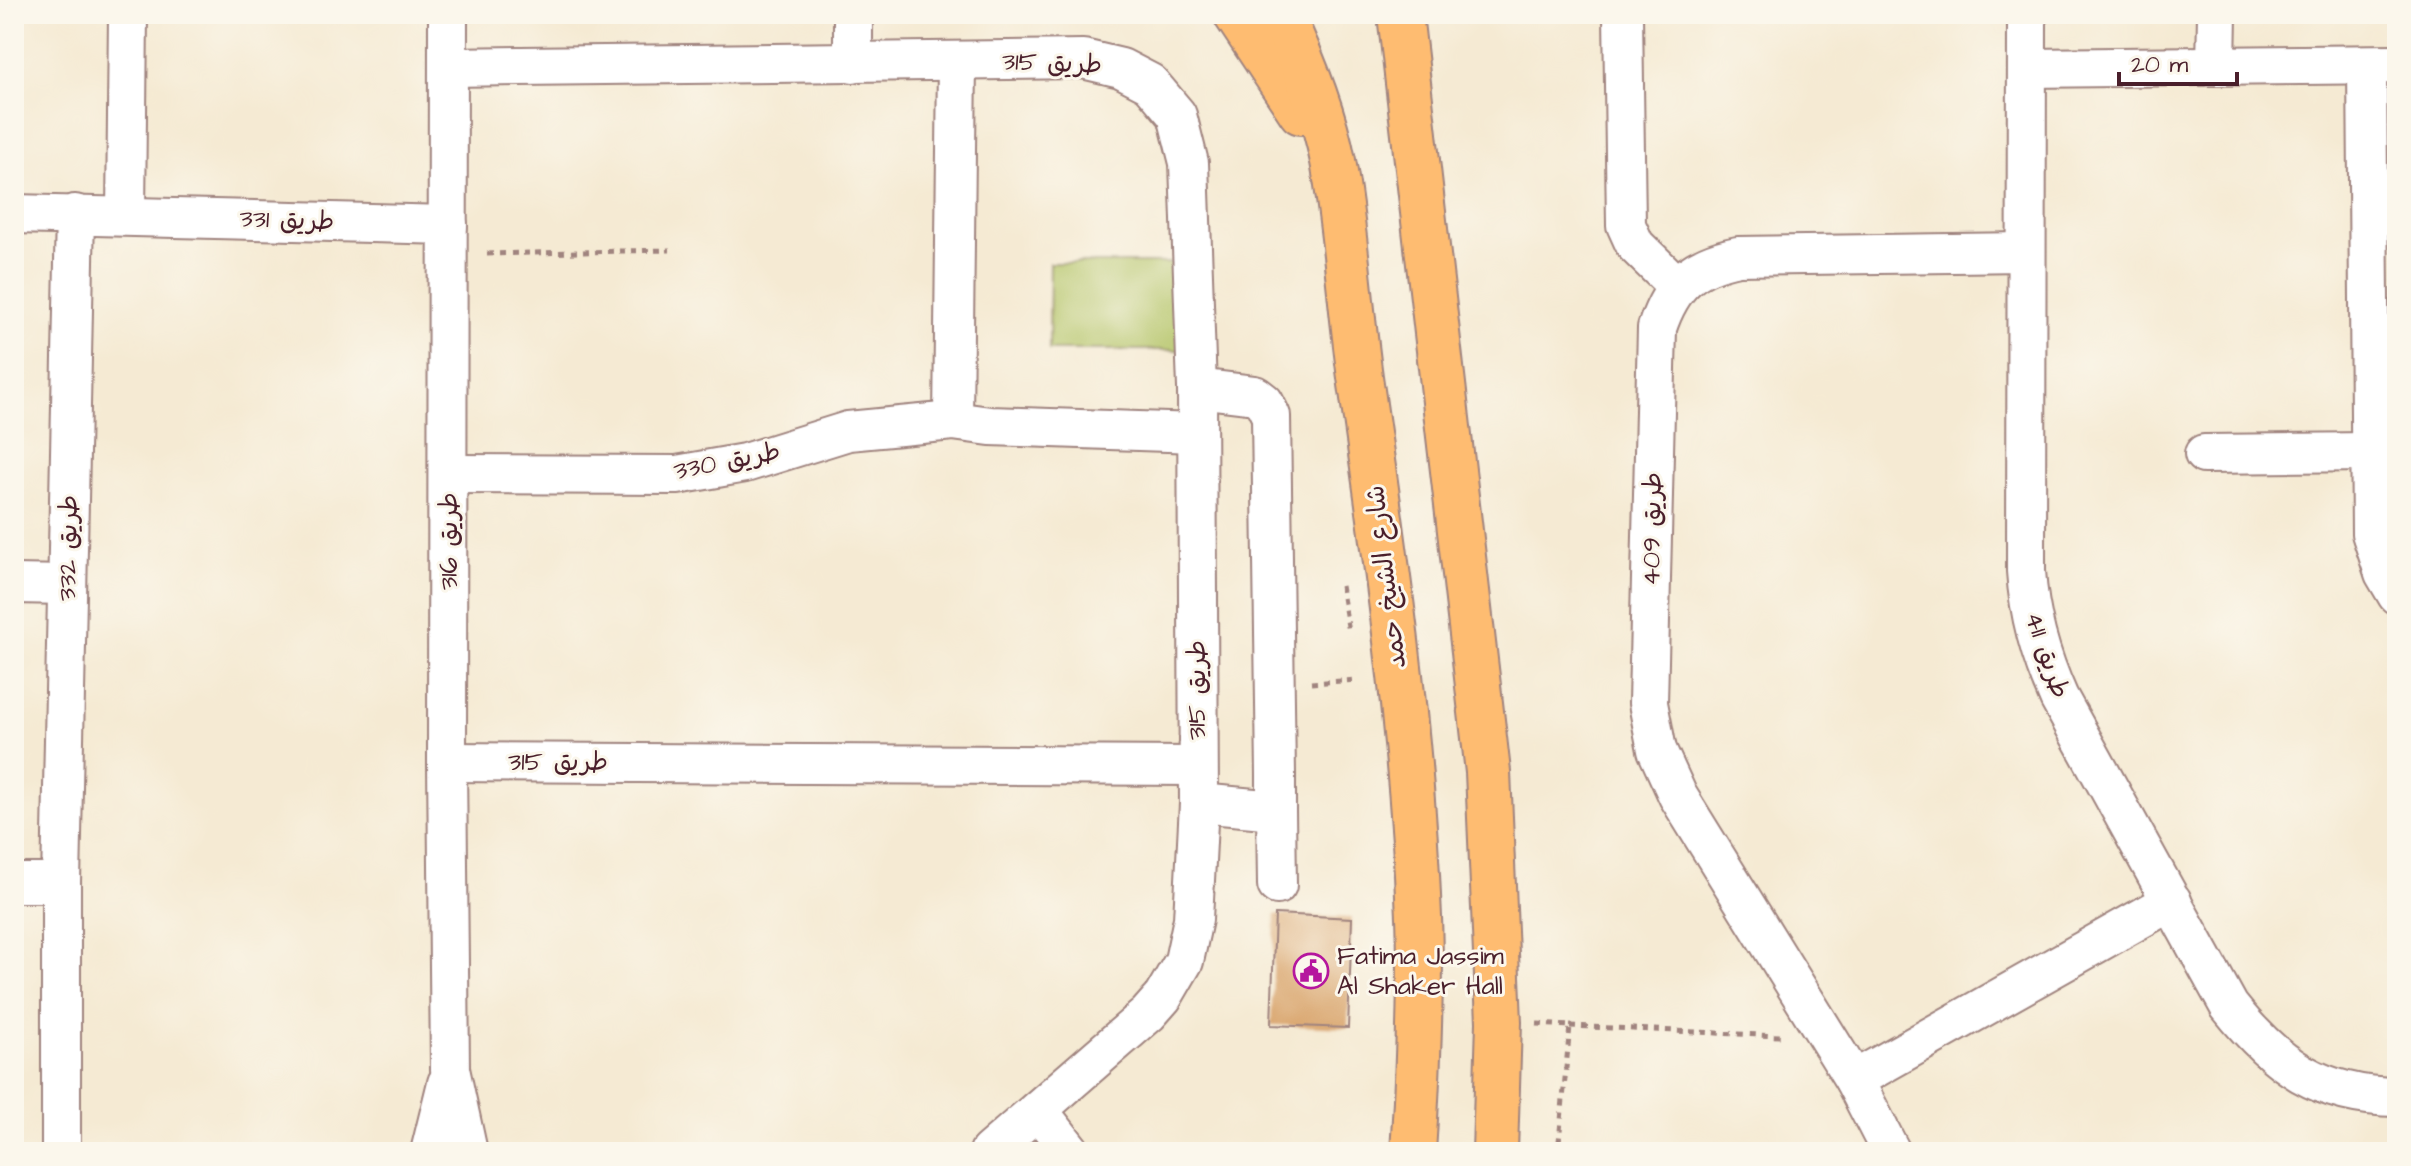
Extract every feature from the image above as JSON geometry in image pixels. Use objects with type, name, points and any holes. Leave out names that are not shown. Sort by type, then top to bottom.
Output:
[{"type":"main road","points":[[1236,14],[1333,161]]},
{"type":"main road","name":"شارع الشيخ حمد","points":[[1281,14],[1316,98],[1333,161],[1385,548],[1413,814],[1419,920],[1418,1072],[1413,1152]]},
{"type":"main road","points":[[1400,14],[1488,772],[1499,1022],[1495,1152]]},
{"type":"street","points":[[126,215],[128,14]]},
{"type":"street","name":"طريق 316","points":[[448,14],[447,762],[450,1069],[468,1152]]},
{"type":"street","points":[[853,14],[853,63]]},
{"type":"street","points":[[1623,14],[1626,225],[1635,245],[1677,286]]},
{"type":"street","name":"طريق 411","points":[[2027,14],[2026,571],[2028,604],[2035,636],[2059,698],[2229,1006],[2256,1039],[2288,1066],[2326,1085],[2368,1096],[2397,1097]]},
{"type":"street","points":[[2216,66],[2217,14]]},
{"type":"street","name":"طريق 315","points":[[448,67],[1083,59],[1121,68],[1150,83],[1177,115],[1189,163],[1197,388],[1198,784],[1193,919],[1184,961],[1175,980],[1148,1014],[989,1152]]},
{"type":"street","points":[[953,421],[957,61]]},
{"type":"street","points":[[2027,68],[2382,65],[2383,394],[2370,452],[2371,533],[2384,573],[2397,595]]},
{"type":"street","name":"طريق 331","points":[[14,214],[126,215],[449,240]]},
{"type":"street","name":"طريق 332","points":[[61,1152],[61,883],[75,214]]},
{"type":"street","name":"طريق 409","points":[[1891,1152],[1854,1080],[1678,796],[1657,750],[1648,703],[1657,328],[1664,305],[1677,286],[1694,271],[1715,261],[1738,256],[2026,252]]},
{"type":"street","points":[[1197,388],[1255,395],[1264,402],[1271,416],[1277,885]]},
{"type":"street","name":"طريق 330","points":[[449,474],[677,475],[745,463],[848,431],[953,421],[990,426],[1197,433]]},
{"type":"street","points":[[2204,454],[2370,452]]},
{"type":"street","points":[[14,584],[67,585]]},
{"type":"street","name":"طريق 315","points":[[447,762],[1198,784]]},
{"type":"street","points":[[1198,784],[1276,810]]},
{"type":"street","points":[[14,883],[61,883]]},
{"type":"street","points":[[1854,1080],[2172,901]]},
{"type":"street","name":"طريق 316","points":[[430,1152],[450,1069]]},
{"type":"street","points":[[1038,1110],[1071,1152]]},
{"type":"path","points":[[449,240],[670,250]]},
{"type":"path","points":[[1570,1026],[1827,1038]]},
{"type":"green space","points":[[1050,263],[1181,263],[1180,350],[1049,350]]},
{"type":"building","name":"Fatima Jassim Al Shaker Hall","points":[[1275,914],[1352,918],[1348,1028],[1271,1025]]},
{"type":"place","name":"Fatima Jassim Al Shaker Hall","points":[[1311,971]]}]
